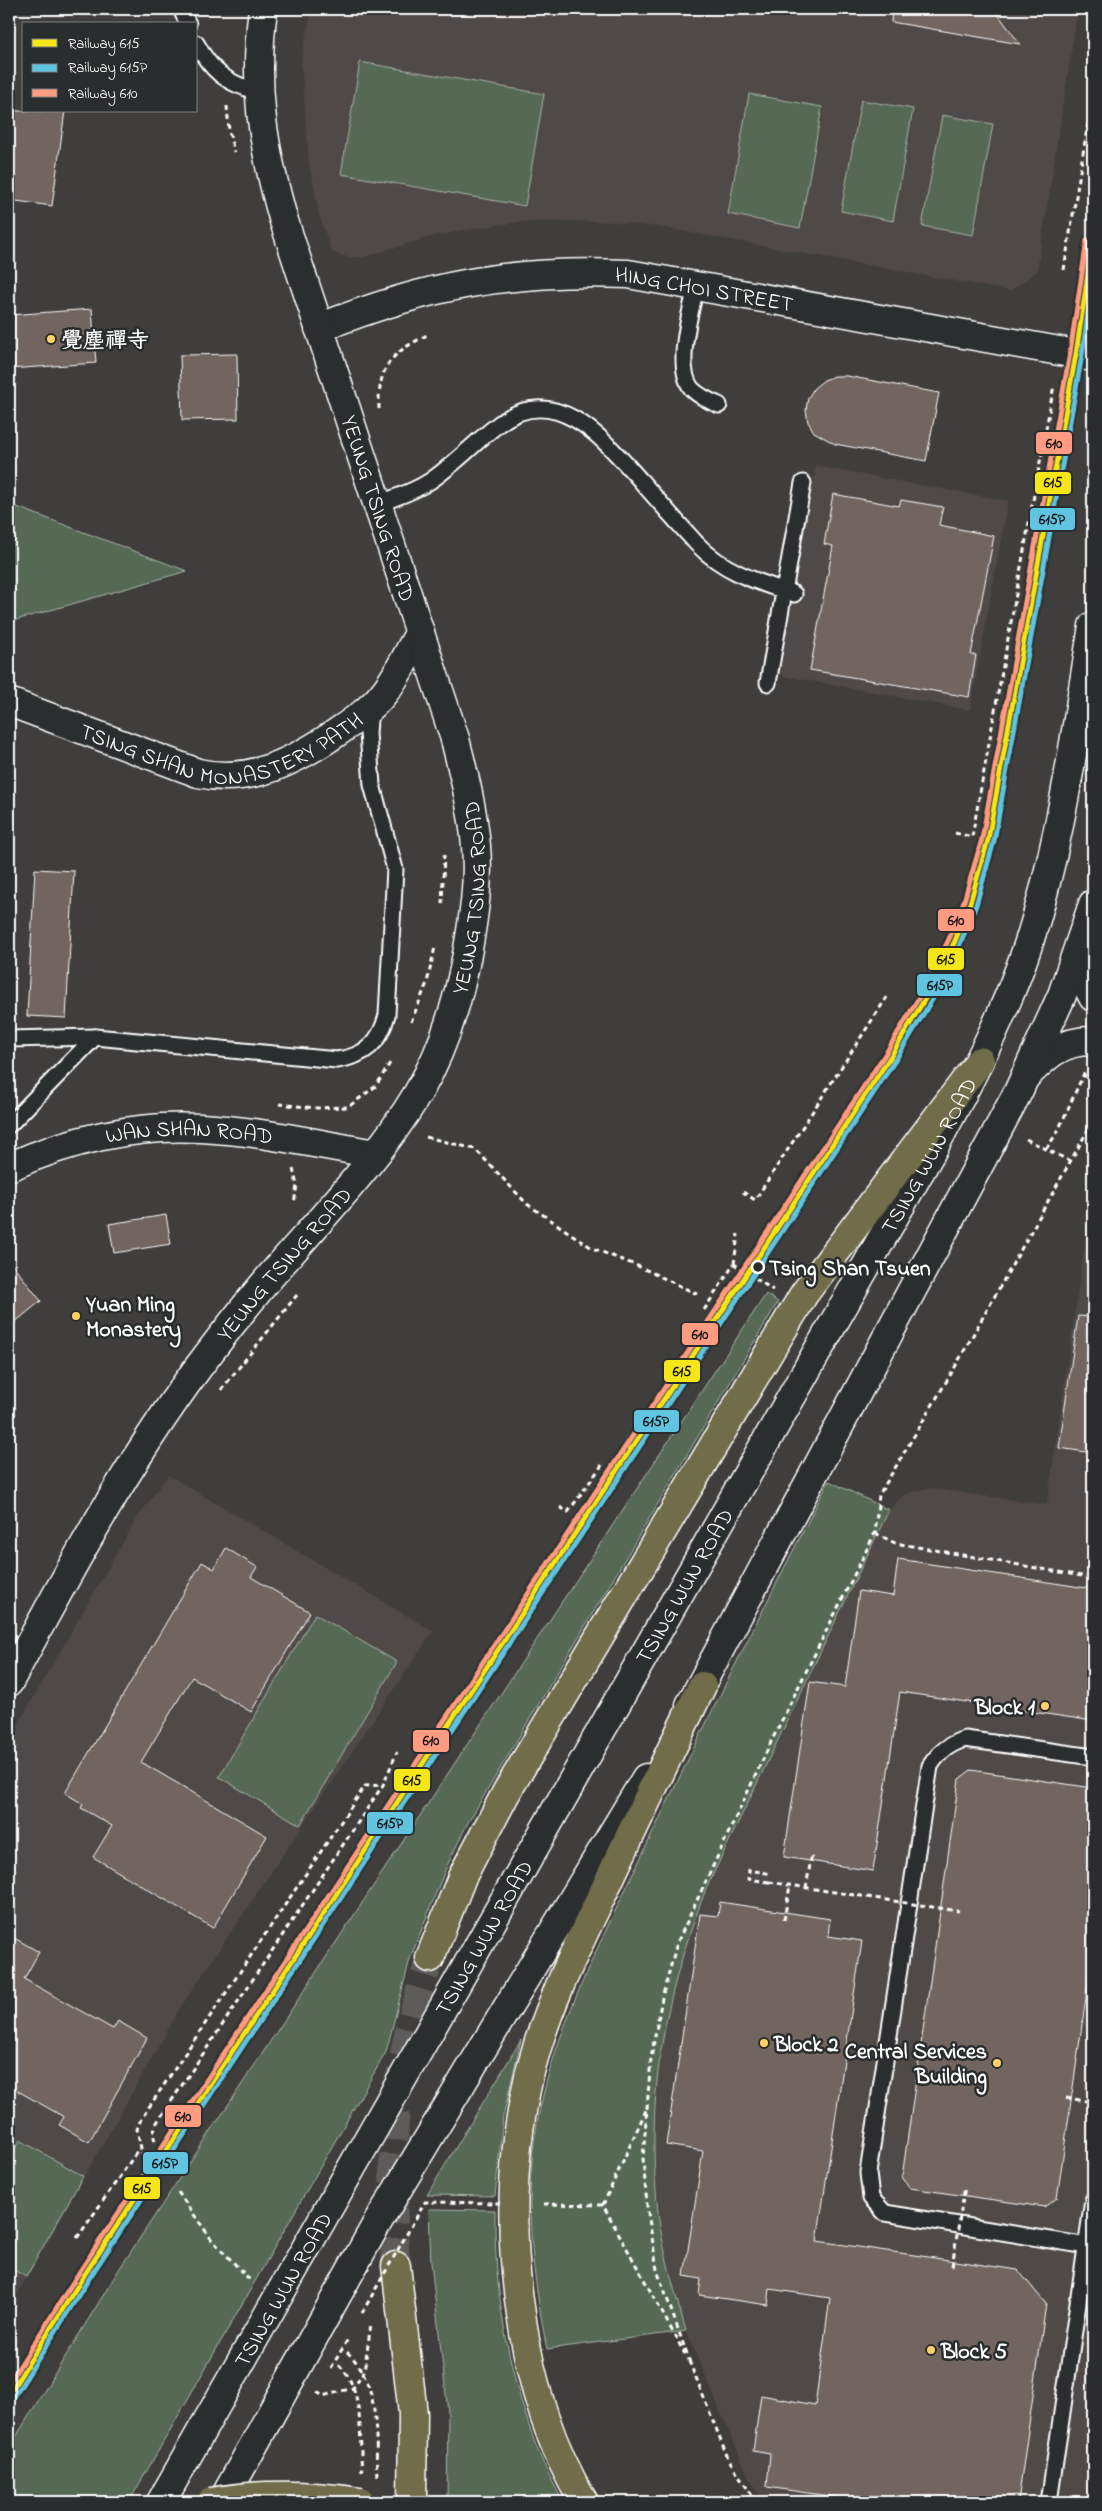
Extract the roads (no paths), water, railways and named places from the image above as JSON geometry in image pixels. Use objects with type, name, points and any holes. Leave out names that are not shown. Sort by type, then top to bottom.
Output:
[{"type":"main road","name":"YEUNG TSING ROAD","points":[[9,1682],[88,1537],[158,1424],[238,1317],[325,1216],[375,1154],[414,1099],[436,1057],[458,993],[474,909],[476,848],[472,815],[455,739],[273,184],[264,144],[258,90],[258,48],[263,9]]},
{"type":"main road","name":"HING CHOI STREET","points":[[319,328],[368,309],[419,293],[470,282],[522,274],[575,272],[628,274],[1093,357]]},
{"type":"main road","name":"TSING WUN ROAD","points":[[161,2502],[934,1147],[980,1061],[1009,998],[1037,917],[1057,838],[1093,626]]},
{"type":"main road","name":"TSING SHAN MONASTERY PATH","points":[[9,702],[187,770],[209,776],[232,777],[255,773],[287,762],[326,740],[370,708],[392,682],[420,632]]},
{"type":"main road","points":[[584,2502],[561,2460],[537,2397],[524,2334],[514,2264],[513,2233],[519,2135],[538,2045],[563,1976],[702,1686],[1025,1078],[1062,995],[1084,936],[1093,904]]},
{"type":"main road","points":[[1084,936],[1082,952],[1083,978],[1093,998]]},
{"type":"main road","points":[[1025,1078],[1054,1050],[1078,1041],[1093,1041]]},
{"type":"main road","points":[[430,1958],[462,1877],[506,1793],[804,1294],[980,1061]]},
{"type":"main road","name":"WAN SHAN ROAD","points":[[9,1167],[36,1155],[89,1139],[145,1130],[201,1128],[257,1134],[375,1154]]},
{"type":"main road","points":[[222,2502],[376,2225],[702,1686]]},
{"type":"main road","points":[[396,2266],[413,2414],[412,2502]]},
{"type":"main road","points":[[211,2502],[273,2495],[326,2497],[361,2489]]},
{"type":"lane","points":[[181,9],[187,22]]},
{"type":"lane","points":[[198,46],[212,66],[224,78],[239,87],[258,90]]},
{"type":"lane","points":[[696,286],[684,356],[684,372],[691,388],[703,399],[719,405]]},
{"type":"lane","points":[[378,504],[406,494],[431,480],[511,415],[528,408],[548,410],[570,417],[603,439],[697,544],[713,559],[746,578],[789,592]]},
{"type":"lane","points":[[768,683],[789,592],[803,484]]},
{"type":"lane","points":[[9,1039],[95,1037],[337,1060],[352,1058],[366,1052],[376,1042],[383,1029],[387,1015],[396,869],[372,785],[368,733],[370,708]]},
{"type":"lane","points":[[9,1125],[95,1037]]},
{"type":"lane","points":[[1087,2246],[896,2216],[885,2212],[877,2206],[871,2198],[868,2180],[925,1789],[930,1766],[942,1750],[954,1742],[965,1739],[1093,1757]]},
{"type":"lane","points":[[1049,2502],[1093,2200]]},
{"type":"tunnel","points":[[396,2266],[393,2187],[396,2107],[406,2042],[430,1958]]},
{"type":"rail line","name":"610","points":[[9,2383],[80,2271],[886,1053],[924,989],[949,939],[964,901],[982,839],[1070,353],[1087,240]]},
{"type":"rail line","name":"615","points":[[9,2394],[85,2274],[891,1056],[929,992],[955,941],[970,903],[988,840],[1076,354],[1093,241]]},
{"type":"rail line","name":"615P","points":[[14,2397],[90,2277],[896,1059],[935,995],[960,944],[976,905],[994,841],[1082,355],[1093,281]]},
{"type":"place","name":"覺塵禪寺","points":[[51,339]]},
{"type":"place","name":"Tsing Shan Tsuen","points":[[758,1267]]},
{"type":"place","name":"Yuan Ming Monastery","points":[[76,1316]]},
{"type":"place","name":"Block 1","points":[[1045,1706]]},
{"type":"place","name":"Block 2","points":[[764,2043]]},
{"type":"place","name":"Central Services Building","points":[[997,2063]]},
{"type":"place","name":"Block 5","points":[[931,2350]]}]
